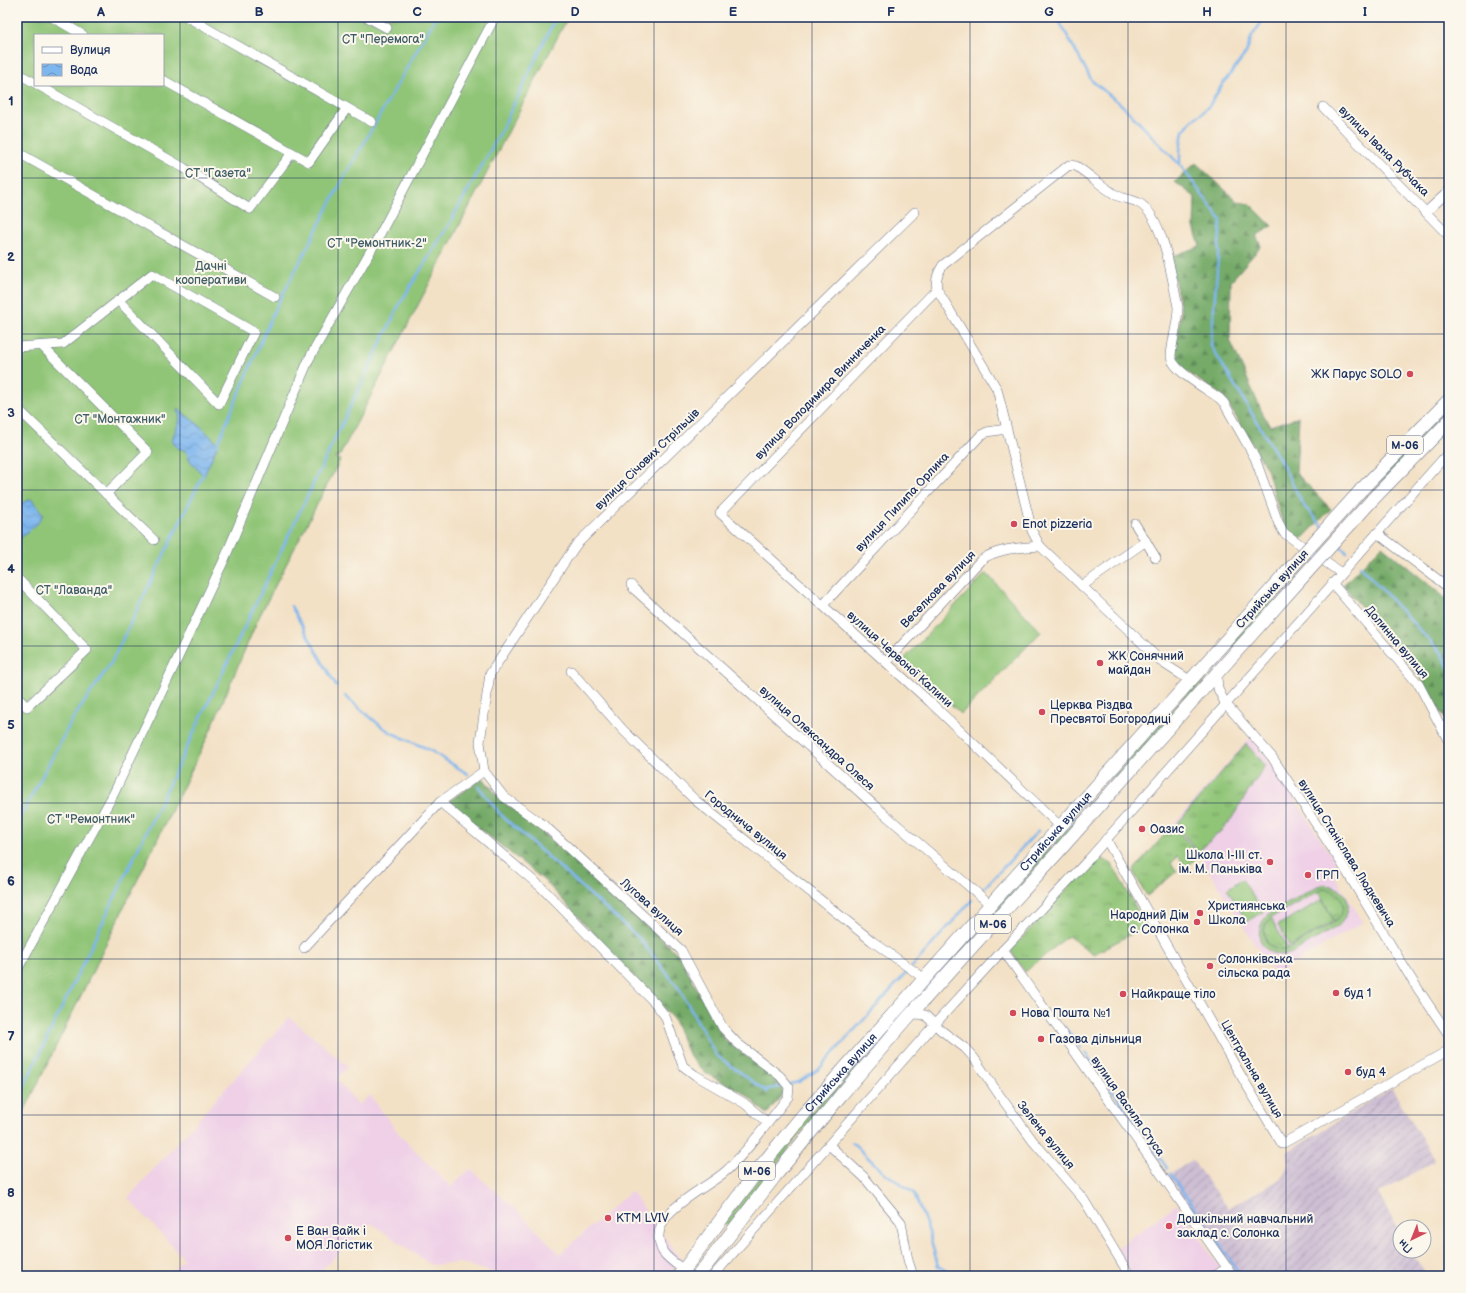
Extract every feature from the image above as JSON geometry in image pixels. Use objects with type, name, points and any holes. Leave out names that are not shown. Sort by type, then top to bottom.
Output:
[{"type":"highway","name":"Стрийська вулиця","points":[[681,1273],[747,1185],[915,973],[990,905],[1361,490],[1449,400]]},
{"type":"highway","name":"Стрийська вулиця","points":[[698,1276],[780,1170],[910,1015],[1298,581],[1372,500],[1449,421]]},
{"type":"street","points":[[52,17],[81,34]]},
{"type":"street","points":[[187,17],[372,122]]},
{"type":"street","points":[[367,17],[387,28]]},
{"type":"street","points":[[17,970],[124,772],[224,560],[309,359],[379,236],[496,17]]},
{"type":"street","points":[[17,73],[34,82]]},
{"type":"street","points":[[164,81],[309,162],[347,108]]},
{"type":"street","points":[[40,86],[184,168],[250,209],[292,153]]},
{"type":"street","name":"вулиця Івана Рубчака","points":[[1323,107],[1449,236]]},
{"type":"street","points":[[17,152],[276,297]]},
{"type":"street","points":[[1190,681],[1163,663],[1040,546],[1032,531],[997,389],[937,289],[936,282],[938,272],[943,265],[1069,165],[1076,166],[1116,196],[1139,203],[1148,211],[1162,238],[1178,307],[1171,358],[1174,365],[1180,371],[1219,398],[1224,404],[1256,458],[1278,522],[1284,533],[1341,572]]},
{"type":"street","name":"вулиця Івана Рубчака","points":[[1426,212],[1449,191]]},
{"type":"street","name":"вулиця Січових Стрільців","points":[[484,771],[480,742],[490,674],[576,545],[915,212]]},
{"type":"street","points":[[17,347],[62,344],[118,300],[152,274],[254,332],[219,404],[118,300]]},
{"type":"street","name":"вулиця Володимира Винниченка","points":[[720,513],[937,289]]},
{"type":"street","points":[[42,346],[148,452],[106,494]]},
{"type":"street","points":[[17,408],[154,540]]},
{"type":"street","name":"вулиця Пилипа Орлика","points":[[823,605],[980,435],[987,432],[1006,429]]},
{"type":"street","points":[[713,1276],[829,1145],[933,1022],[1003,950],[1106,839],[1341,572],[1449,452]]},
{"type":"street","name":"вулиця Червоної Калини","points":[[720,513],[930,702],[1061,827]]},
{"type":"street","points":[[1134,524],[1156,558]]},
{"type":"street","points":[[1376,534],[1449,588]]},
{"type":"street","points":[[1082,586],[1146,542]]},
{"type":"street","name":"Веселкова вулиця","points":[[886,662],[988,554],[998,551],[1040,546]]},
{"type":"street","points":[[17,578],[87,650],[27,707],[17,697]]},
{"type":"street","name":"Долинна вулиця","points":[[1332,583],[1419,686],[1449,742]]},
{"type":"street","name":"вулиця Олександра Олеся","points":[[631,585],[863,795],[990,905]]},
{"type":"street","points":[[1198,693],[1208,688],[1218,689],[1217,677],[1219,670]]},
{"type":"street","name":"Городнича вулиця","points":[[571,671],[623,730],[695,800],[872,941],[915,973]]},
{"type":"street","name":"вулиця Станіслава Людкевича","points":[[1218,689],[1226,703],[1272,757],[1339,859],[1412,980],[1449,1035]]},
{"type":"street","points":[[304,948],[440,802],[484,771]]},
{"type":"street","name":"Лугова вулиця","points":[[484,771],[504,797],[545,826],[681,950],[723,1028],[737,1043],[780,1076],[789,1087],[788,1097],[767,1122],[743,1155],[724,1173],[679,1204],[668,1214],[661,1226],[658,1237],[663,1252],[681,1273]]},
{"type":"street","points":[[440,802],[541,887],[655,1003],[665,1016],[683,1066],[695,1075],[744,1103],[767,1122]]},
{"type":"street","name":"Центральна вулиця","points":[[1106,839],[1237,1069],[1282,1144],[1449,1050]]},
{"type":"street","name":"вулиця Василя Стуса","points":[[1003,950],[1233,1276]]},
{"type":"street","points":[[928,995],[925,1008],[933,1022]]},
{"type":"street","name":"Зелена вулиця","points":[[910,1015],[922,1014],[965,1048],[974,1058],[1033,1141],[1084,1200],[1130,1276]]},
{"type":"street","points":[[829,1145],[864,1177],[901,1222],[908,1260],[913,1276]]},
{"type":"street","points":[[1213,1276],[1228,1268]]},
{"type":"shaded area","name":"Школа І-ІІІ ст. ім. М. Паньківа","points":[[1250,738],[1272,764],[1340,869],[1333,873],[1363,922],[1274,975],[1199,855],[1173,825]]},
{"type":"shaded area","points":[[289,1017],[348,1066],[337,1080],[359,1105],[370,1095],[399,1134],[451,1187],[470,1169],[518,1211],[560,1254],[631,1191],[681,1260],[668,1276],[504,1276],[461,1263],[431,1265],[371,1223],[315,1276],[167,1276],[184,1259],[128,1198]]},
{"type":"shaded area","points":[[1392,1088],[1435,1161],[1378,1193],[1392,1219],[1392,1259],[1416,1259],[1428,1276],[1238,1276],[1168,1176],[1192,1160],[1228,1208],[1281,1179],[1288,1165],[1287,1152]]},
{"type":"shaded area","name":"Дошкільний навчальний заклад с. Солонка","points":[[1177,1204],[1220,1268],[1206,1276],[1134,1276],[1117,1248]]},
{"type":"green space","name":"Дачні кооперативи","points":[[17,17],[568,17],[339,457],[337,456],[335,458],[340,460],[258,619],[208,736],[17,1126]]},
{"type":"green space","points":[[1196,163],[1238,202],[1250,204],[1272,226],[1256,236],[1261,246],[1231,281],[1230,340],[1262,412],[1270,426],[1299,417],[1296,473],[1331,509],[1301,540],[1285,531],[1267,469],[1224,397],[1184,370],[1174,358],[1181,311],[1170,257],[1200,246],[1194,227],[1195,197],[1175,182]]},
{"type":"green space","points":[[1449,407],[1449,414],[1372,491],[1370,489]]},
{"type":"green space","points":[[1382,546],[1449,601],[1449,726],[1421,678],[1343,585]]},
{"type":"green space","points":[[986,573],[1041,632],[961,714],[904,659]]},
{"type":"green space","points":[[1292,576],[1295,578],[1056,846],[1053,844]]},
{"type":"green space","points":[[1246,744],[1265,765],[1230,821],[1198,852],[1176,825]]},
{"type":"green space","points":[[483,778],[500,799],[538,828],[679,955],[724,1039],[779,1081],[783,1093],[767,1114],[744,1093],[705,1073],[688,1054],[674,1020],[545,881],[447,802]]},
{"type":"green space","points":[[1173,825],[1199,855],[1187,867],[1177,856],[1171,864],[1177,871],[1147,896],[1133,871]]},
{"type":"green space","points":[[1050,847],[1052,850],[811,1120],[728,1226],[724,1223],[807,1117]]},
{"type":"green space","points":[[1099,857],[1112,864],[1146,926],[1094,954],[1068,936],[1025,972],[1011,950],[1092,862]]},
{"type":"green space","points":[[1242,879],[1263,912],[1247,922],[1227,889]]},
{"type":"green space","points":[[1322,885],[1331,886],[1343,893],[1347,899],[1348,905],[1344,919],[1338,926],[1292,953],[1282,955],[1267,950],[1262,944],[1260,929],[1269,914]],"holes":[[[1323,889],[1330,890],[1340,896],[1343,905],[1340,917],[1335,922],[1286,950],[1272,948],[1267,943],[1264,936],[1264,930],[1266,923],[1272,917]]]},
{"type":"green space","points":[[1323,889],[1335,892],[1342,900],[1342,911],[1340,917],[1335,922],[1318,891]]},
{"type":"green space","points":[[1322,900],[1334,921],[1290,947],[1278,925]]},
{"type":"green space","points":[[1271,918],[1288,949],[1275,949],[1270,946],[1267,941],[1265,930]]},
{"type":"water","points":[[178,409],[200,426],[218,444],[204,476],[191,462],[186,451],[176,447],[172,439],[180,420]]},
{"type":"water","points":[[31,499],[43,514],[38,523],[17,541],[17,505]]},
{"type":"waterway","points":[[217,445],[274,311],[341,183],[436,17]]},
{"type":"waterway","points":[[17,1101],[399,305],[449,224],[499,135],[556,17]]},
{"type":"waterway","points":[[1057,17],[1092,81],[1123,106],[1180,165],[1221,220],[1211,346],[1280,460],[1304,506],[1323,527]]},
{"type":"waterway","points":[[1180,164],[1180,150],[1183,131],[1192,120],[1209,106],[1222,85],[1246,53],[1252,36],[1265,17]]},
{"type":"waterway","points":[[17,823],[72,720],[111,663],[204,473]]},
{"type":"waterway","points":[[1339,544],[1347,552]]},
{"type":"waterway","points":[[1360,566],[1441,653],[1449,668]]},
{"type":"waterway","points":[[291,606],[336,686]]},
{"type":"waterway","points":[[345,696],[382,727],[428,749],[468,774]]},
{"type":"waterway","points":[[478,786],[501,815],[640,939],[680,990],[716,1055],[767,1092]]},
{"type":"waterway","points":[[983,889],[1038,831]]},
{"type":"waterway","points":[[912,967],[972,900]]},
{"type":"waterway","points":[[790,1084],[799,1082],[819,1069],[909,970]]},
{"type":"waterway","points":[[1065,1028],[1081,1048]]},
{"type":"waterway","points":[[1085,1053],[1167,1168]]},
{"type":"waterway","points":[[764,1090],[784,1086]]},
{"type":"waterway","points":[[852,1142],[882,1171],[914,1193],[928,1229],[938,1266],[956,1276]]},
{"type":"waterway","points":[[1170,1173],[1201,1218]]},
{"type":"waterway","points":[[1204,1221],[1241,1276]]},
{"type":"place","name":"ЖК Парус SOLO","points":[[1410,374]]},
{"type":"place","name":"Enot pizzeria","points":[[1014,524]]},
{"type":"place","name":"ЖК Сонячний майдан","points":[[1100,663]]},
{"type":"place","name":"Церква Різдва Пресвятої Богородиці","points":[[1042,712]]},
{"type":"place","name":"Оазис","points":[[1142,829]]},
{"type":"place","name":"Школа І-ІІІ ст. ім. М. Паньківа","points":[[1270,862]]},
{"type":"place","name":"ГРП","points":[[1308,875]]},
{"type":"place","name":"Християнська Школа","points":[[1200,913]]},
{"type":"place","name":"Народний Дім с. Солонка","points":[[1197,922]]},
{"type":"place","name":"Солонківська сільска рада","points":[[1210,966]]},
{"type":"place","name":"буд 1","points":[[1336,993]]},
{"type":"place","name":"Найкраще тіло","points":[[1123,994]]},
{"type":"place","name":"Нова Пошта №1","points":[[1013,1013]]},
{"type":"place","name":"Газова дільниця","points":[[1041,1039]]},
{"type":"place","name":"буд 4","points":[[1348,1072]]},
{"type":"place","name":"KTM LVIV","points":[[608,1218]]},
{"type":"place","name":"Дошкільний навчальний заклад с. Солонка","points":[[1169,1226]]},
{"type":"place","name":"Е Ван Вайк і МОЯ Логістик","points":[[288,1238]]},
{"type":"park label","name":"СТ \"Перемога\"","points":[[383,39]]},
{"type":"park label","name":"СТ \"Газета\"","points":[[218,173]]},
{"type":"park label","name":"СТ \"Ремонтник-2\"","points":[[377,243]]},
{"type":"park label","name":"СТ \"Монтажник\"","points":[[120,419]]},
{"type":"park label","name":"СТ \"Лаванда\"","points":[[74,590]]},
{"type":"park label","name":"СТ \"Ремонтник\"","points":[[91,819]]}]
